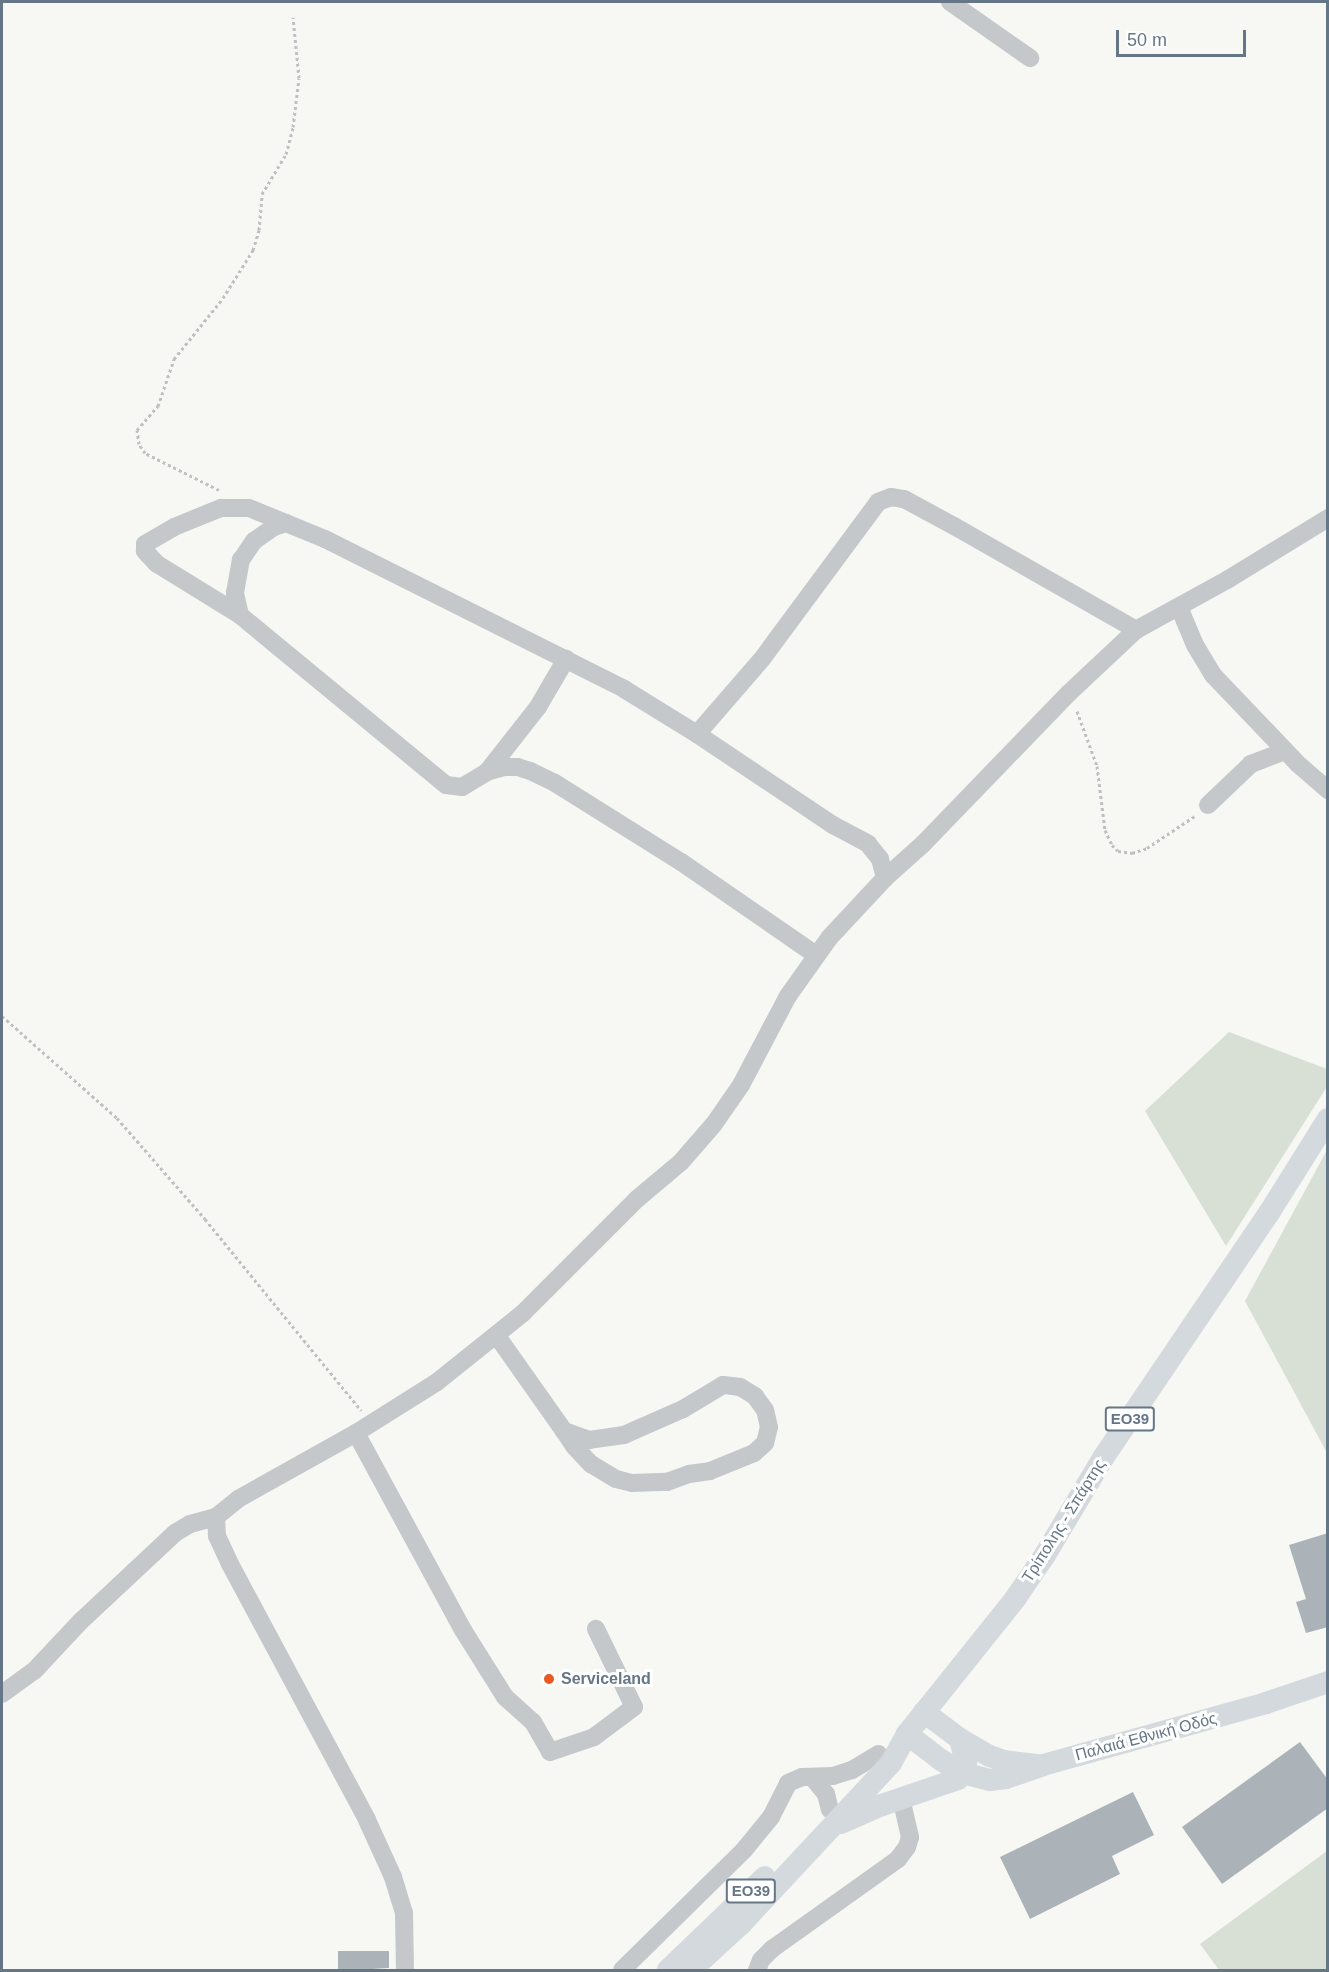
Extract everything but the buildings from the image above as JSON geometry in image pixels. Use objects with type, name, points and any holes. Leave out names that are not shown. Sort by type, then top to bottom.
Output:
[{"type":"main road","name":"Τρίπολης - Σπάρτης","points":[[668,1971],[765,1877],[891,1763],[907,1734],[983,1640],[1039,1564],[1103,1458],[1269,1214],[1328,1119]]},
{"type":"main road","name":"Παλαιά Εθνική Οδός","points":[[907,1734],[941,1760],[963,1773],[990,1780],[1013,1776],[1043,1765],[1266,1703],[1328,1682]]},
{"type":"main road","points":[[924,1712],[960,1739],[1004,1761],[1043,1765]]},
{"type":"main road","name":"Τρίπολης - Σπάρτης","points":[[691,1971],[741,1924],[832,1818],[879,1754],[907,1734]]},
{"type":"main road","points":[[832,1818],[946,1785],[958,1779],[963,1773],[966,1762],[960,1739]]},
{"type":"street","points":[[950,2],[1030,58]]},
{"type":"street","points":[[697,734],[762,659],[878,502],[891,497],[904,499],[1136,630]]},
{"type":"street","points":[[566,659],[538,707],[487,772],[462,787],[446,785],[240,615],[157,564],[145,551],[145,544],[174,526],[221,508],[249,508],[324,539],[566,659],[624,689],[697,734],[833,825],[868,844],[880,859],[885,878]]},
{"type":"street","points":[[2,1694],[34,1671],[89,1614],[175,1533],[190,1524],[216,1517],[238,1499],[363,1428],[437,1382],[523,1313],[637,1199],[681,1162],[714,1124],[741,1085],[788,996],[816,955],[885,878],[924,844],[1069,693],[1136,630],[1328,518]]},
{"type":"street","points":[[240,615],[235,593],[241,560],[254,541],[274,527],[286,523]]},
{"type":"street","points":[[1179,607],[1213,675],[1285,751],[1328,790]]},
{"type":"street","points":[[1208,805],[1251,764],[1285,751]]},
{"type":"street","points":[[487,772],[518,767],[555,783],[681,862],[816,955]]},
{"type":"street","points":[[497,1336],[564,1431],[591,1464],[604,1474],[632,1483],[649,1483],[668,1482],[689,1474],[710,1471],[754,1454],[765,1443],[769,1427],[765,1410],[755,1396],[740,1387],[723,1385],[683,1409],[624,1435],[589,1440],[564,1431]]},
{"type":"street","points":[[363,1428],[463,1630],[505,1697],[533,1722],[550,1752],[594,1737],[634,1707],[596,1629]]},
{"type":"street","points":[[216,1517],[217,1536],[230,1564],[367,1820],[393,1876],[404,1913],[405,1971]]},
{"type":"street","points":[[622,1971],[744,1850],[771,1817],[788,1782],[802,1777],[813,1778],[852,1770],[879,1754]]},
{"type":"street","points":[[813,1778],[826,1794],[832,1818]]},
{"type":"street","points":[[757,1971],[761,1960],[772,1949],[898,1859],[907,1847],[910,1837],[901,1798]]},
{"type":"path","points":[[222,492],[145,453],[139,444],[137,430],[158,406],[174,359],[223,298],[253,250],[259,230],[262,194],[286,154],[293,127],[299,78],[292,17]]},
{"type":"path","points":[[1069,693],[1097,766],[1107,837],[1118,851],[1132,854],[1147,848],[1184,826],[1208,805]]},
{"type":"path","points":[[2,1016],[117,1118],[234,1254],[363,1428]]},
{"type":"shaded area","points":[[1229,1032],[1327,1069],[1328,1085],[1226,1246],[1145,1111]]},
{"type":"shaded area","points":[[1327,1150],[1327,1453],[1245,1301]]},
{"type":"shaded area","points":[[1327,1851],[1327,1970],[1219,1970],[1200,1944]]},
{"type":"place","name":"Serviceland","points":[[549,1679]]}]
